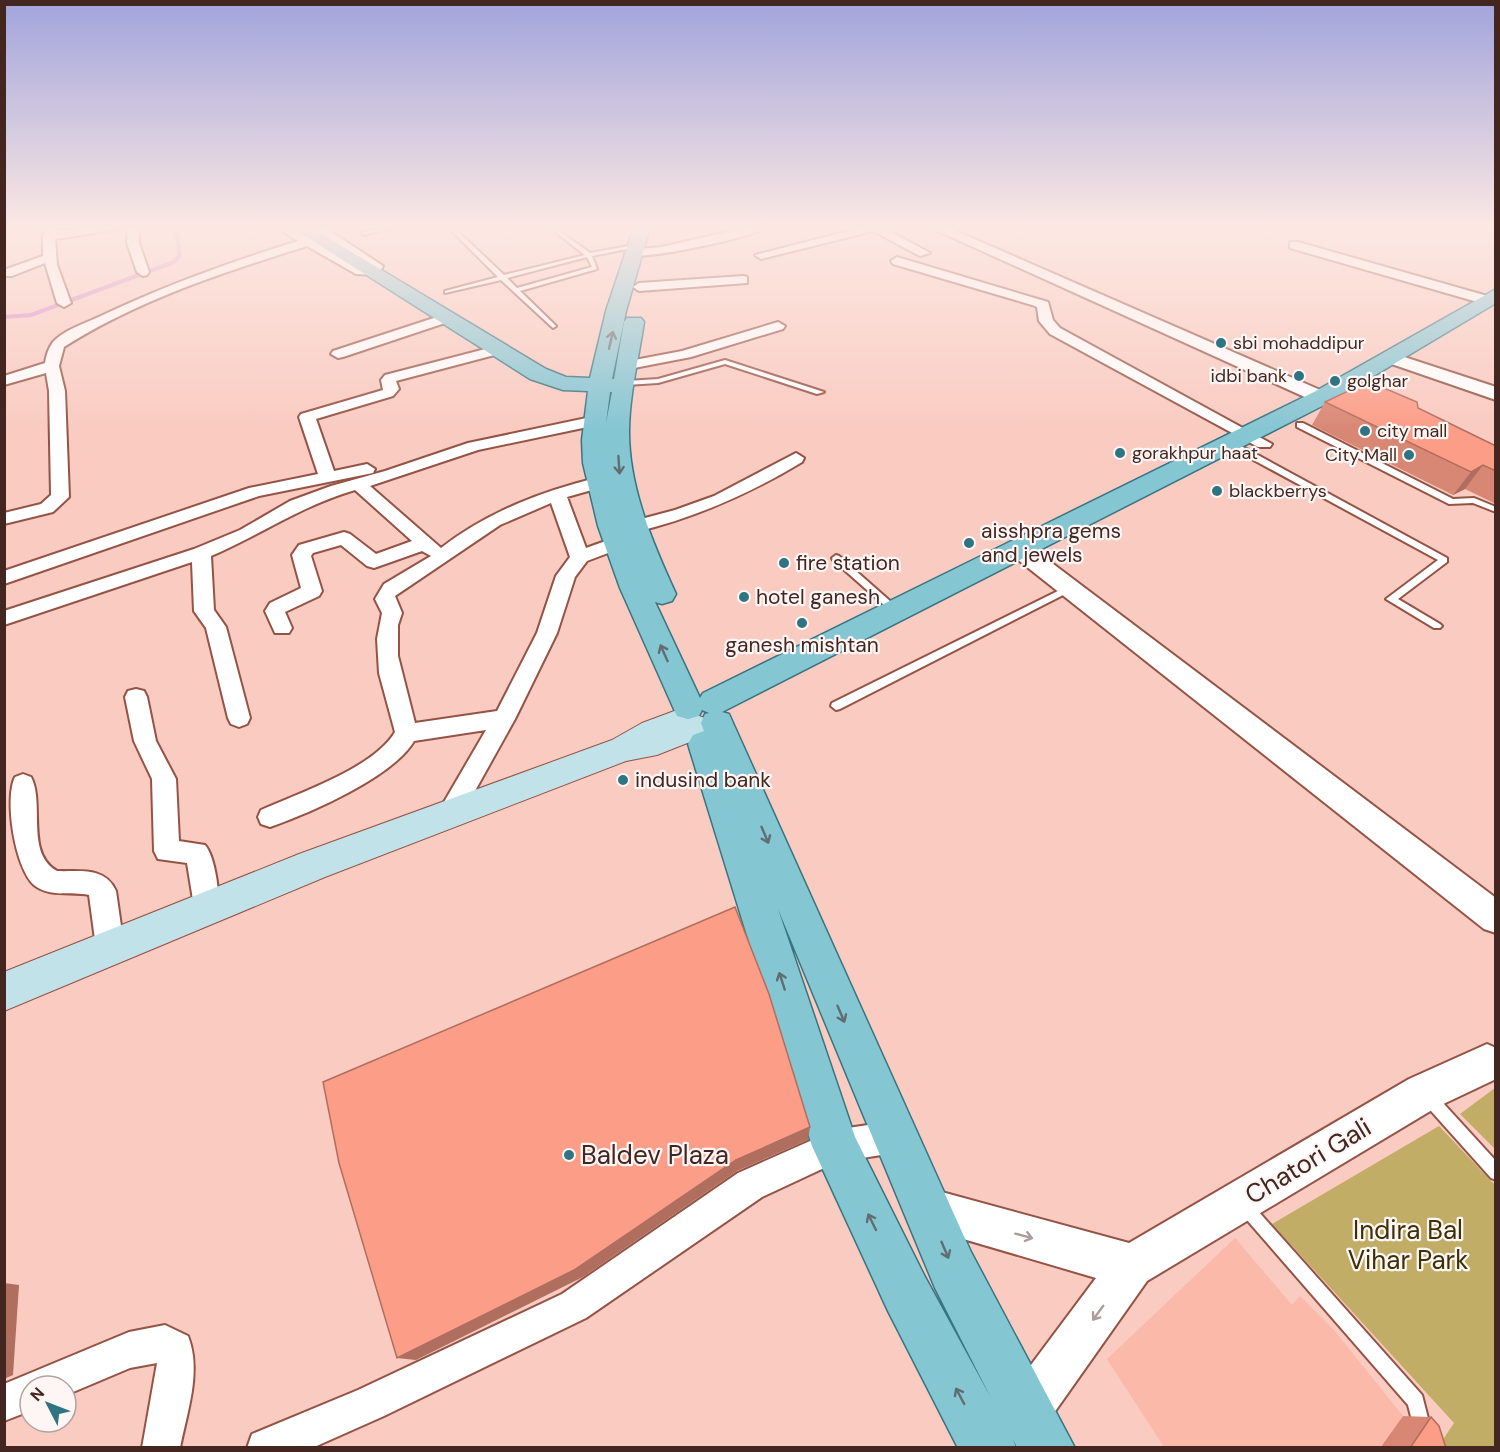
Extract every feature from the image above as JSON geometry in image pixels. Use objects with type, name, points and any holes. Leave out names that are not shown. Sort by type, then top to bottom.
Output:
[{"type":"main road","points":[[409,295],[538,374],[564,383],[620,380]]},
{"type":"main road","points":[[620,380],[634,295]]},
{"type":"main road","points":[[637,295],[620,380],[603,423],[595,462],[600,482],[627,535],[703,715],[953,1270],[1037,1429]]},
{"type":"main road","points":[[4,992],[207,906],[453,809],[623,749],[703,715],[1247,444],[1329,401],[1492,303]]},
{"type":"main road","points":[[538,374],[551,388],[603,423],[620,475],[627,535]]},
{"type":"main road","points":[[1247,444],[1300,424],[1329,401]]},
{"type":"main road","points":[[703,715],[896,611],[1031,552]]},
{"type":"main road","points":[[703,715],[835,1146],[906,1293],[988,1448]]},
{"type":"street","points":[[61,295],[64,303]]},
{"type":"street","points":[[4,519],[47,508],[60,497],[57,391],[52,366],[54,352],[59,344],[78,332],[162,295]]},
{"type":"street","points":[[1013,295],[1043,305],[1046,321],[1055,330],[1247,444]]},
{"type":"street","points":[[1090,295],[1329,401]]},
{"type":"street","points":[[1464,295],[1492,303]]},
{"type":"street","points":[[338,354],[446,318]]},
{"type":"street","points":[[620,380],[778,326]]},
{"type":"street","points":[[327,476],[307,417],[388,393],[391,389],[388,381],[390,378],[497,350]]},
{"type":"street","points":[[1399,360],[1496,394]]},
{"type":"street","points":[[4,381],[52,366]]},
{"type":"street","points":[[4,618],[201,553],[246,534],[296,505],[434,459],[485,444],[603,423]]},
{"type":"street","points":[[453,809],[504,719],[547,633],[566,576],[579,556],[627,535],[716,504],[743,491],[796,458]]},
{"type":"street","points":[[4,579],[224,501],[291,483],[421,459],[434,459]]},
{"type":"street","points":[[282,628],[275,611],[277,608],[312,591],[301,555],[306,549],[344,538],[374,562],[433,550],[464,538],[517,507],[600,482]]},
{"type":"street","points":[[270,817],[333,788],[389,757],[405,742],[407,734],[393,694],[385,630],[392,613],[385,599],[386,594],[437,561],[433,550],[359,485]]},
{"type":"street","points":[[557,494],[579,556]]},
{"type":"street","points":[[224,501],[246,534]]},
{"type":"street","points":[[1031,552],[1068,589],[1496,918]]},
{"type":"street","points":[[1031,552],[1496,900]]},
{"type":"street","points":[[201,553],[204,611],[216,627],[239,718]]},
{"type":"street","points":[[136,697],[146,741],[164,779],[166,851],[196,852],[199,856],[207,906]]},
{"type":"street","points":[[407,734],[459,724],[504,719]]},
{"type":"street","points":[[23,784],[25,836],[40,872],[47,879],[55,882],[91,882],[100,886],[103,891],[110,947]]},
{"type":"street","name":"Chatori Gali","points":[[1132,1266],[1424,1093],[1493,1059]]},
{"type":"street","points":[[266,1448],[371,1403],[574,1306],[750,1185],[835,1146],[894,1137]]},
{"type":"street","points":[[927,1209],[1132,1266],[1037,1429]]},
{"type":"street","points":[[72,1374],[129,1350],[165,1343],[176,1349],[176,1372],[161,1448]]},
{"type":"street","points":[[4,1403],[18,1397]]},
{"type":"lane","points":[[522,295],[553,326]]},
{"type":"lane","points":[[620,380],[658,381],[725,362],[820,392]]},
{"type":"lane","points":[[1300,424],[1452,502],[1474,500],[1496,510]]},
{"type":"lane","points":[[1247,444],[1444,560],[1391,599],[1437,626]]},
{"type":"lane","points":[[836,558],[896,611]]},
{"type":"lane","points":[[836,706],[1068,589]]},
{"type":"lane","points":[[1424,1093],[1496,1173]]},
{"type":"lane","points":[[1240,1201],[1416,1401],[1424,1439]]},
{"type":"shaded area","points":[[1235,1238],[1292,1305],[1300,1296],[1334,1330],[1403,1416],[1380,1447],[1164,1447],[1107,1359]]},
{"type":"green space","points":[[1495,1088],[1495,1149],[1460,1114]]},
{"type":"green space","name":"Indira Bal Vihar Park","points":[[1439,1126],[1495,1185],[1495,1447],[1438,1447],[1454,1423],[1272,1224]]},
{"type":"building","points":[[1365,380],[1417,402],[1418,408],[1496,446],[1496,471],[1483,465],[1471,472],[1325,402],[1359,386]]},
{"type":"building","name":"Baldev Plaza","points":[[735,907],[769,994],[810,1127],[736,1160],[574,1270],[397,1358],[339,1163],[323,1082]]},
{"type":"building","points":[[1431,1417],[1439,1426],[1446,1448],[1410,1448]]},
{"type":"waterway","points":[[4,317],[31,315],[86,295]]},
{"type":"place","name":"sbi mohaddipur","points":[[1221,343]]},
{"type":"place","name":"idbi bank","points":[[1299,376]]},
{"type":"place","name":"golghar","points":[[1335,381]]},
{"type":"place","name":"city mall","points":[[1365,431]]},
{"type":"place","name":"gorakhpur haat","points":[[1120,453]]},
{"type":"place","name":"City Mall","points":[[1409,455]]},
{"type":"place","name":"blackberrys","points":[[1217,491]]},
{"type":"place","name":"aisshpra gems and jewels","points":[[969,543]]},
{"type":"place","name":"fire station","points":[[784,563]]},
{"type":"place","name":"hotel ganesh","points":[[744,597]]},
{"type":"place","name":"ganesh mishtan","points":[[802,623]]},
{"type":"place","name":"indusind bank","points":[[623,780]]},
{"type":"place","name":"Baldev Plaza","points":[[569,1155]]}]
